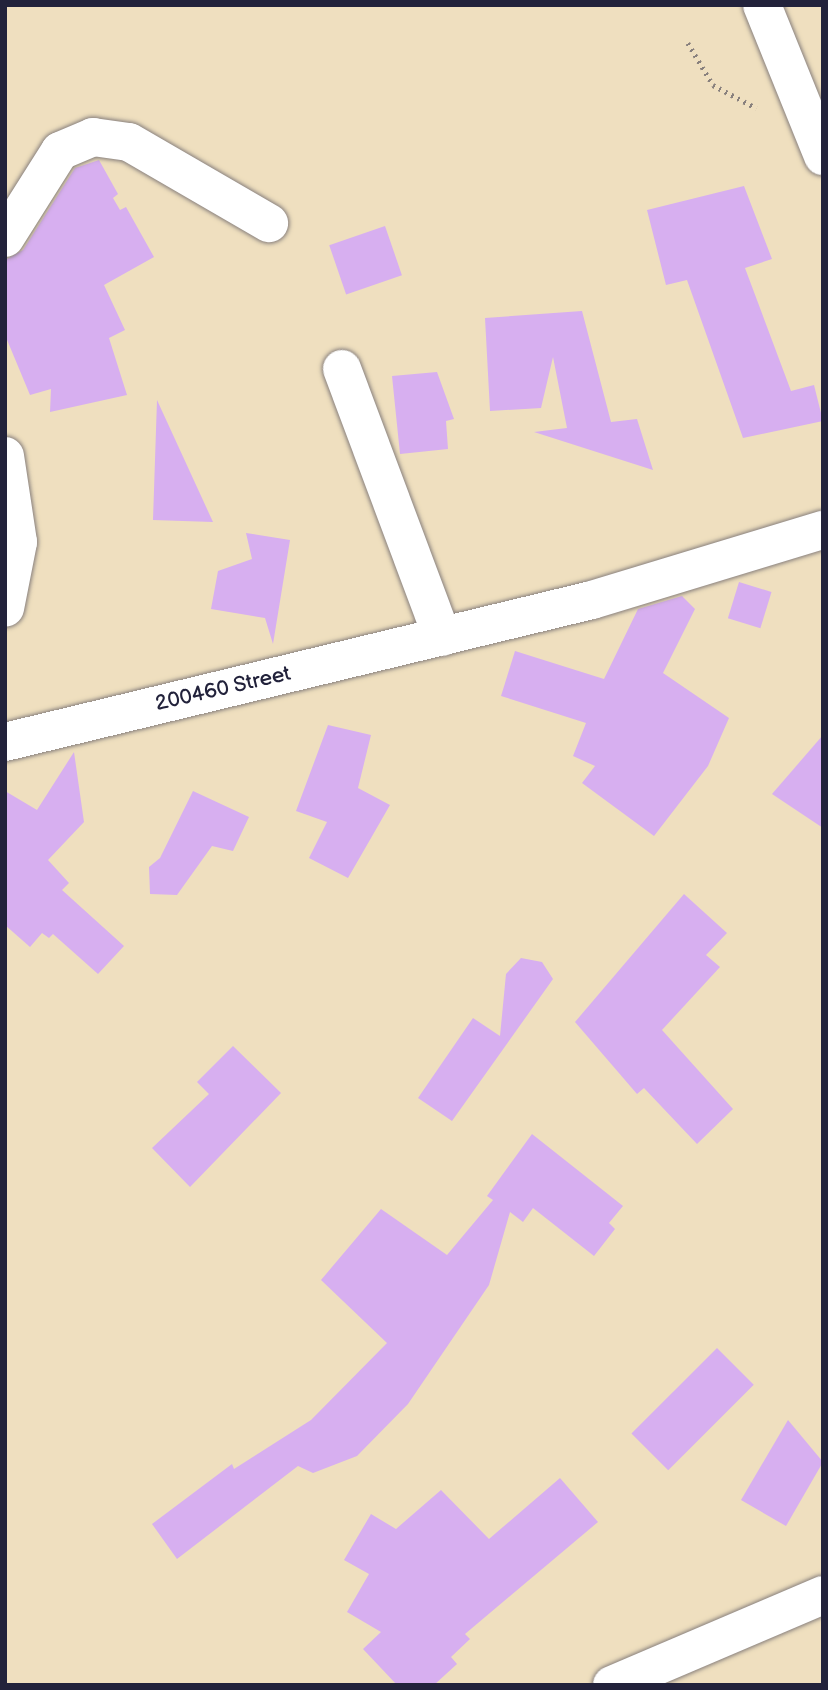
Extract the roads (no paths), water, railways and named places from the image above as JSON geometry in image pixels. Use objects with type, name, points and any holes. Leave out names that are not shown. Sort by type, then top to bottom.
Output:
[{"type":"street","points":[[762,5],[804,121],[823,156]]},
{"type":"street","points":[[5,238],[60,151],[93,137],[129,142],[270,223]]},
{"type":"street","points":[[342,369],[442,637]]},
{"type":"street","points":[[5,456],[18,542],[5,608]]},
{"type":"street","name":"200460 Street","points":[[5,742],[442,637],[765,551],[823,530]]},
{"type":"street","points":[[612,1685],[823,1595]]}]
